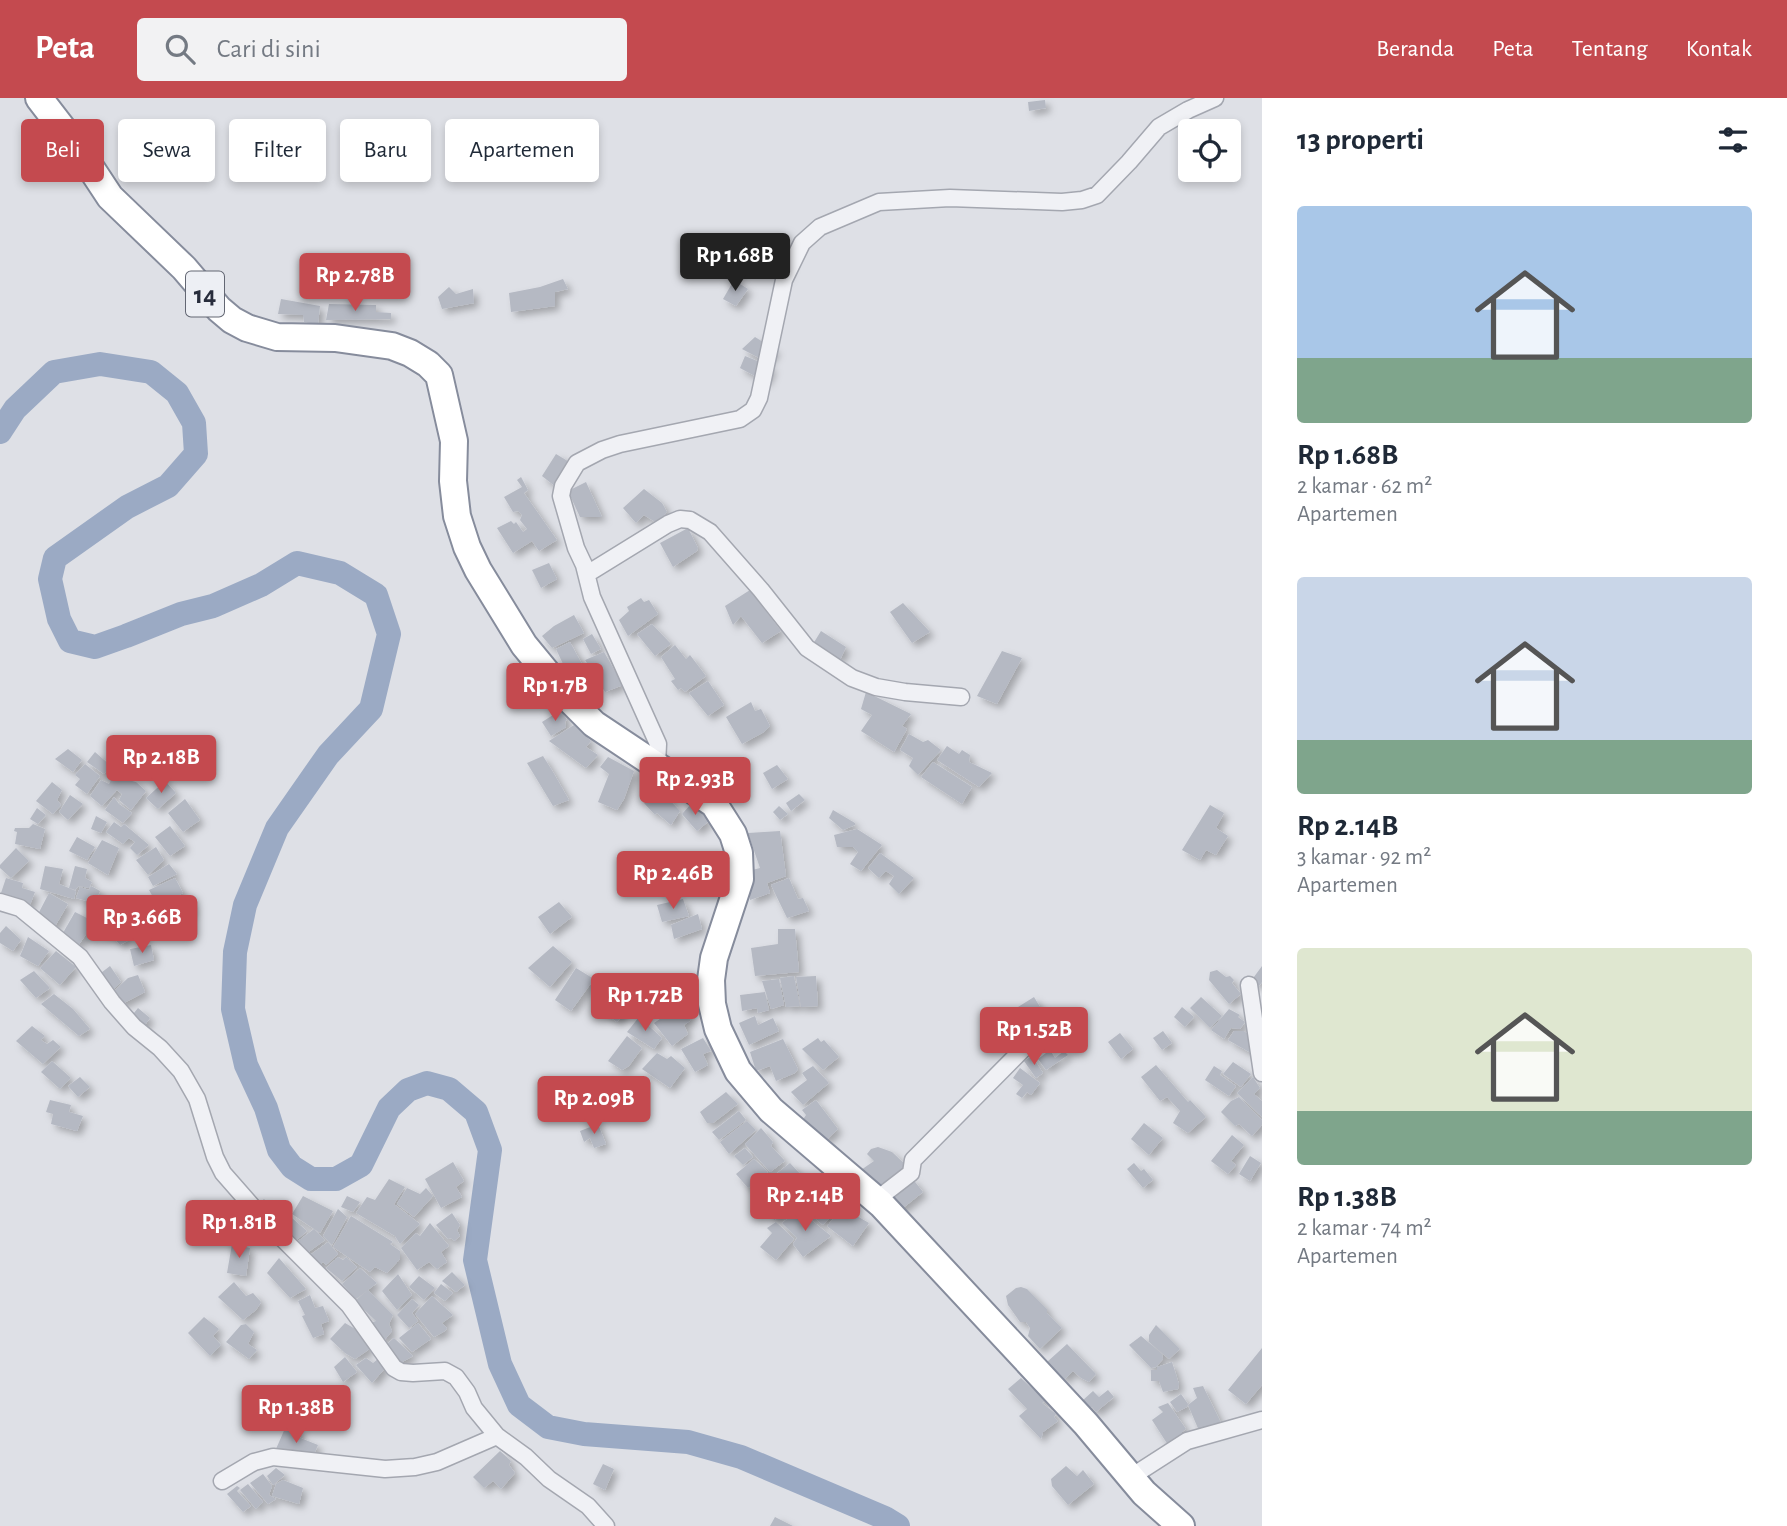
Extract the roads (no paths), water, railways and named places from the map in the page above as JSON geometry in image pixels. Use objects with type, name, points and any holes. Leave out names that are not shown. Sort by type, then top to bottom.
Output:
[{"type":"highway","name":"14","points":[[39,98],[79,150],[110,197],[184,268],[232,320],[247,328],[277,337],[335,338],[392,346],[428,364],[439,375],[454,441],[453,481],[457,516],[478,570],[512,625],[532,655],[579,711],[610,737],[714,804],[733,834],[739,853],[740,880],[718,945],[711,980],[712,1004],[718,1030],[738,1071],[771,1110],[876,1200],[1086,1424],[1131,1478],[1181,1526]]},
{"type":"street","points":[[657,765],[658,744],[592,597],[561,496],[563,486],[577,463],[620,444],[740,419],[753,410],[760,398],[785,280],[802,243],[820,227],[879,202],[950,198],[1062,202],[1082,200],[1097,195],[1158,128],[1215,98]]},
{"type":"street","points":[[587,574],[668,524],[680,519],[690,520],[710,532],[807,648],[820,658],[852,678],[876,687],[961,697]]},
{"type":"street","points":[[0,902],[20,908],[80,957],[127,1019],[181,1071],[197,1099],[215,1157],[223,1173],[266,1222],[349,1305],[394,1368],[413,1373],[445,1371],[456,1377],[474,1408],[497,1436],[526,1457],[549,1479],[588,1506],[606,1526]]},
{"type":"street","points":[[1250,985],[1262,1073]]},
{"type":"street","points":[[876,1200],[911,1173],[913,1160],[1026,1046],[1065,1023]]},
{"type":"street","points":[[1131,1478],[1187,1441],[1262,1420]]},
{"type":"street","points":[[222,1481],[254,1462],[272,1457],[385,1469],[415,1467],[437,1462],[497,1436]]},
{"type":"waterway","points":[[0,432],[15,409],[54,372],[100,364],[151,372],[177,393],[194,423],[196,454],[168,486],[127,507],[55,558],[50,579],[59,619],[70,641],[95,647],[181,614],[213,606],[261,585],[297,563],[340,573],[376,595],[389,634],[371,709],[328,755],[277,828],[245,905],[235,952],[233,1009],[246,1065],[266,1108],[279,1150],[292,1167],[311,1179],[336,1179],[361,1165],[389,1108],[408,1090],[427,1083],[449,1089],[476,1112],[490,1150],[475,1260],[500,1364],[519,1405],[548,1427],[584,1434],[688,1442],[741,1457],[898,1526]]}]
